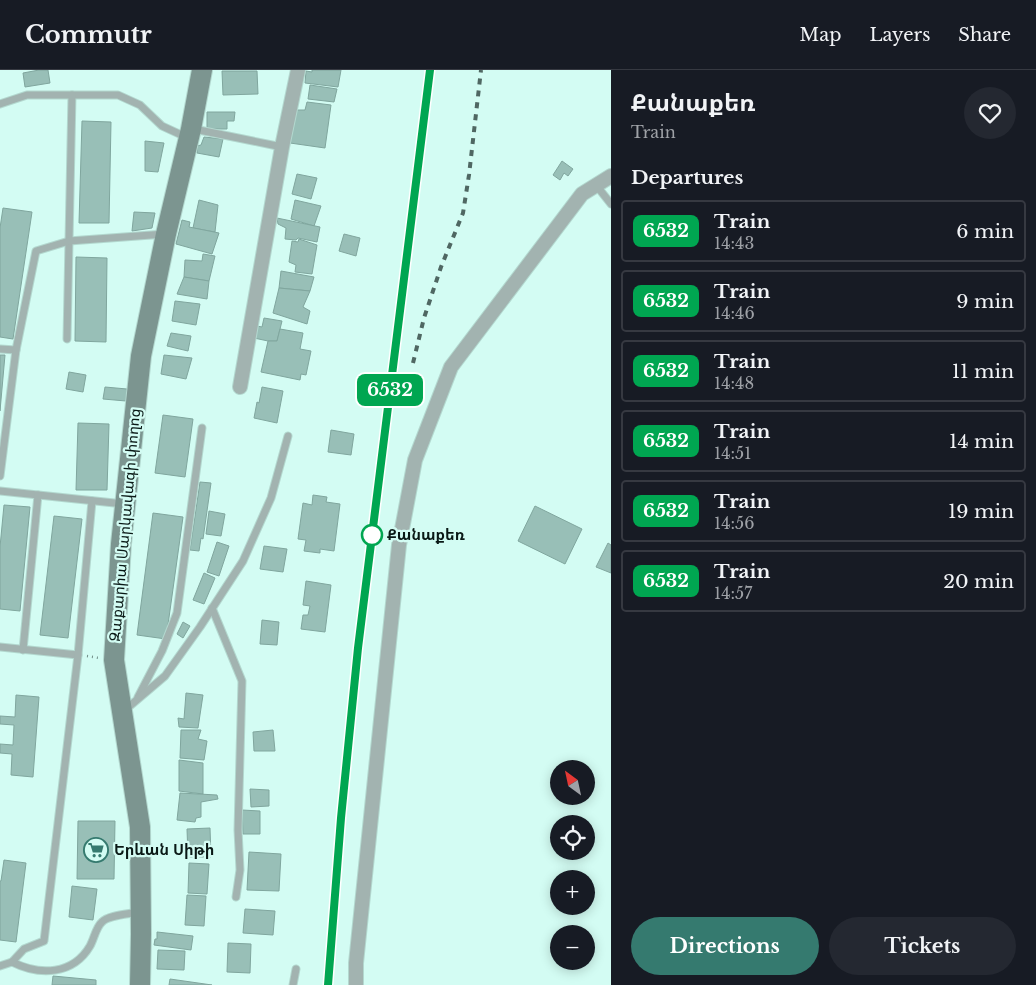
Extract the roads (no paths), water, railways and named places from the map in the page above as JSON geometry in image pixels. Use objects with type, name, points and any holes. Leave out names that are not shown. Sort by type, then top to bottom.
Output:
[{"type":"main road","name":"Զաքարիա Սարկավագի փողոց","points":[[140,985],[140,826],[130,706],[114,660],[121,544],[141,356],[202,70]]},
{"type":"street","points":[[240,386],[282,147],[298,70]]},
{"type":"street","points":[[356,985],[356,963],[399,545],[415,460],[451,367],[582,194],[611,176]]},
{"type":"lane","points":[[0,104],[27,95],[118,95],[140,104],[162,126],[190,133],[282,147]]},
{"type":"lane","points":[[67,339],[72,95]]},
{"type":"lane","points":[[596,185],[611,204]]},
{"type":"lane","points":[[0,476],[16,350],[36,250],[69,241],[166,234]]},
{"type":"lane","points":[[0,349],[16,350]]},
{"type":"lane","points":[[130,706],[162,651],[177,613],[202,428]]},
{"type":"lane","points":[[130,706],[165,676],[243,561],[271,498],[288,436]]},
{"type":"lane","points":[[0,491],[125,504]]},
{"type":"lane","points":[[24,650],[38,495]]},
{"type":"lane","points":[[0,966],[12,962],[24,949],[44,941],[78,655],[92,501]]},
{"type":"lane","points":[[212,608],[242,681],[238,830],[240,870],[236,897]]},
{"type":"lane","points":[[0,647],[78,655]]},
{"type":"lane","points":[[12,962],[40,971],[58,970],[82,958],[90,946],[100,923],[106,918],[141,911]]},
{"type":"lane","points":[[293,985],[296,969]]},
{"type":"railway","points":[[327,985],[358,648],[430,70]]},
{"type":"railway","points":[[413,363],[424,318],[441,267],[463,213],[481,70]]},
{"type":"train","name":"6532","points":[[328,985],[341,818],[358,648],[430,70]]},
{"type":"place","name":"Քանաքեռ","points":[[372,535]]},
{"type":"place","name":"Երևան Սիթի","points":[[96,850]]}]
